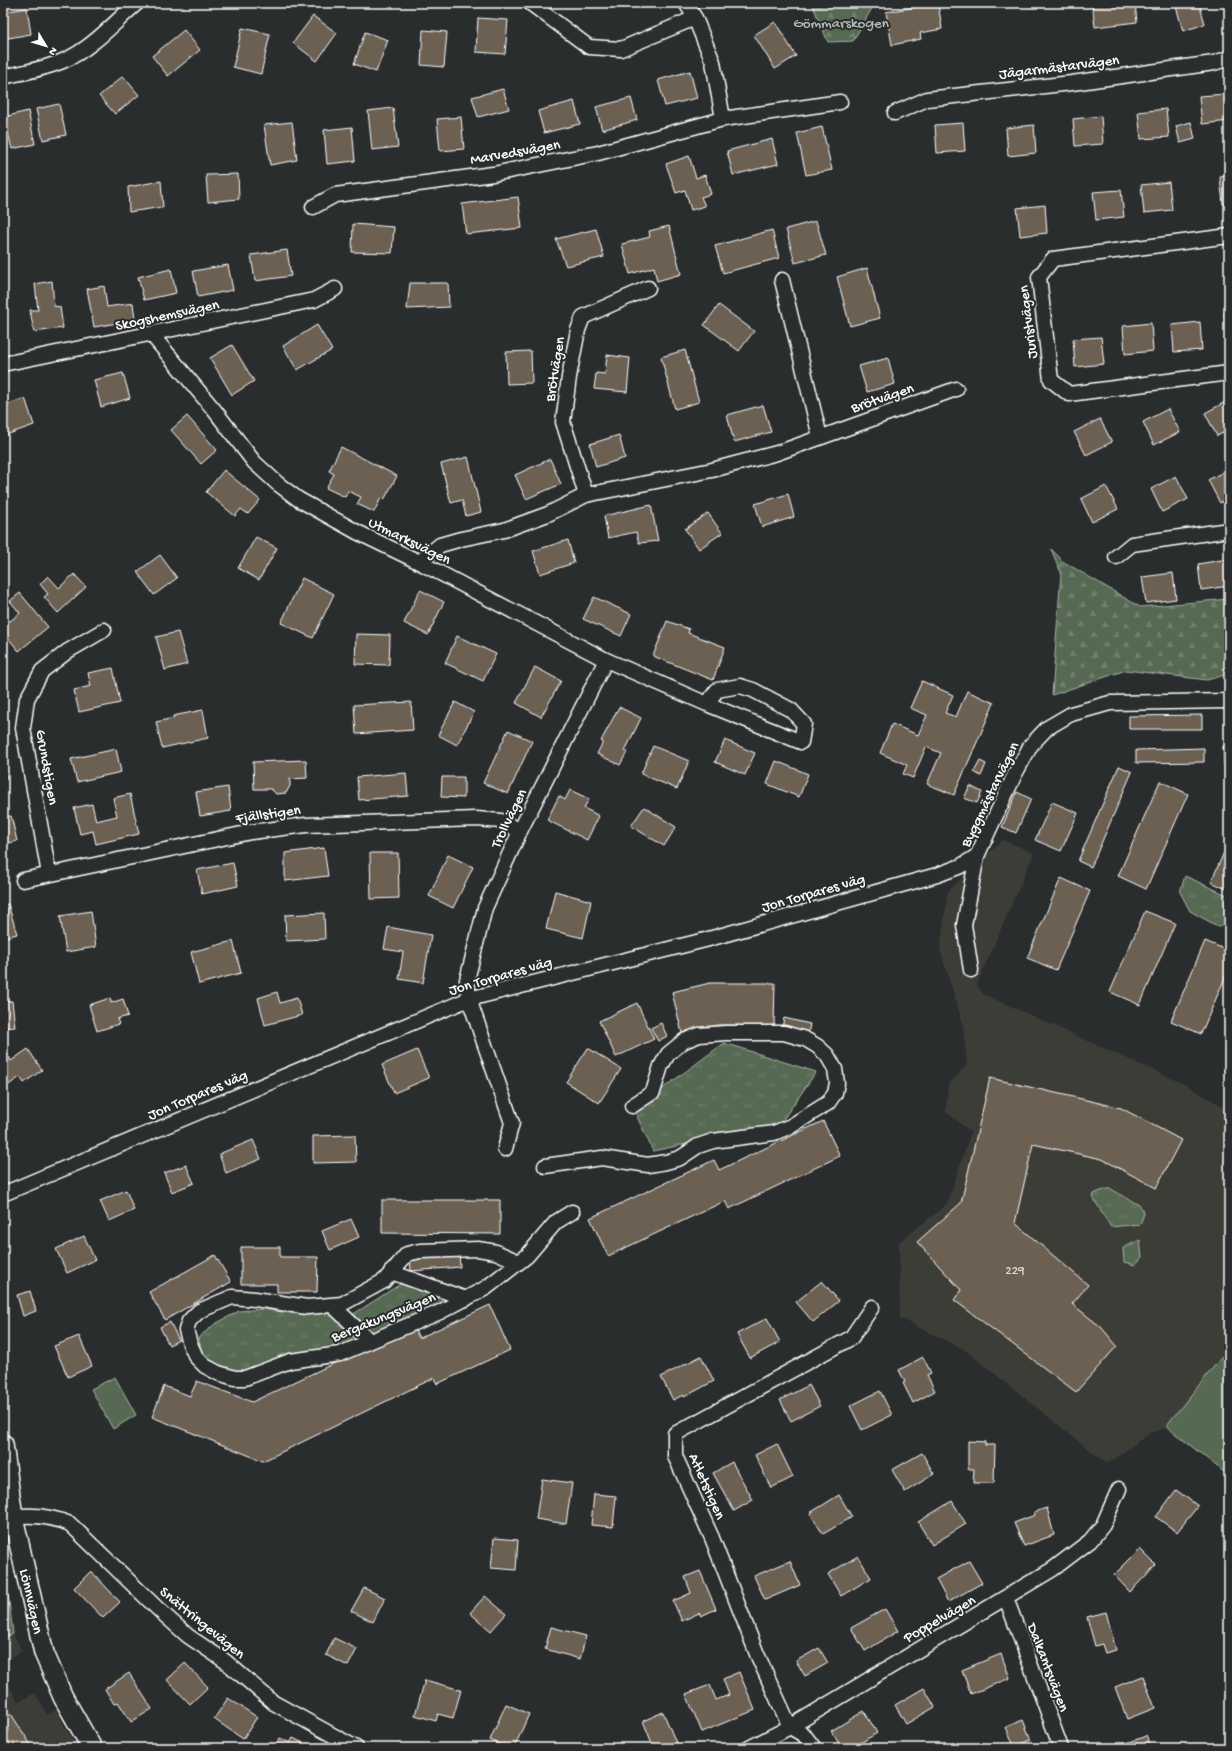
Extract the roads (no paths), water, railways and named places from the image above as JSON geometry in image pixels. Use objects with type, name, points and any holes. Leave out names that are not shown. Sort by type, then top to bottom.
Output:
[{"type":"street","points":[[3,77],[47,67],[66,60],[82,51],[137,3]]},
{"type":"street","points":[[530,3],[589,47],[621,49],[696,18]]},
{"type":"street","points":[[686,3],[696,18],[713,62],[723,119]]},
{"type":"street","name":"Jägarmästarvägen","points":[[895,113],[927,99],[1072,83],[1214,63],[1229,58]]},
{"type":"street","name":"Marvedsvägen","points":[[313,207],[335,195],[493,174],[590,155],[723,119],[840,102]]},
{"type":"street","name":"Juristvägen","points":[[1229,236],[1053,259],[1039,277],[1051,380],[1069,394],[1229,373]]},
{"type":"street","points":[[782,280],[820,437]]},
{"type":"street","name":"Brötvägen","points":[[586,495],[563,422],[569,377],[578,330],[583,317],[648,288]]},
{"type":"street","name":"Skogshemsvägen","points":[[3,364],[152,335],[314,300],[335,289]]},
{"type":"street","name":"Utmarksvägen","points":[[152,335],[216,411],[254,462],[278,484],[298,499],[357,532],[419,562],[606,660],[707,704],[721,710],[801,742],[804,724],[791,710],[753,690],[740,686],[717,690],[707,704]]},
{"type":"street","name":"Brötvägen","points":[[419,562],[440,545],[504,530],[548,514],[586,495],[712,470],[777,453],[956,389]]},
{"type":"street","points":[[1116,557],[1132,544],[1229,530]]},
{"type":"street","name":"Grundstigen","points":[[49,874],[23,728],[27,699],[42,671],[68,651],[104,630]]},
{"type":"street","name":"Trollvägen","points":[[469,998],[467,980],[484,908],[520,831],[606,660]]},
{"type":"street","name":"Byggmästarvägen","points":[[971,970],[964,925],[977,856],[1015,774],[1031,745],[1047,728],[1071,714],[1110,703],[1229,701]]},
{"type":"street","name":"Fjällstigen","points":[[23,880],[243,833],[306,825],[476,819],[501,821],[520,831]]},
{"type":"street","name":"Jon Torpares väg","points":[[3,1194],[469,998],[705,940],[900,885],[961,866],[977,856]]},
{"type":"street","points":[[469,998],[512,1123],[505,1149]]},
{"type":"street","points":[[545,1166],[602,1158],[648,1165],[680,1158],[698,1146],[713,1141],[732,1137],[751,1138],[774,1133],[791,1126],[828,1103],[835,1093],[837,1083],[835,1069],[826,1055],[817,1046],[805,1039],[784,1033],[726,1032],[699,1035],[684,1041],[668,1054],[661,1066],[653,1092],[632,1106]]},
{"type":"street","name":"Bergakungsvägen","points":[[519,1262],[496,1252],[478,1249],[420,1251],[407,1254],[384,1281],[342,1304],[306,1308],[255,1299],[232,1297],[199,1311],[189,1321],[186,1330],[196,1357],[205,1366],[218,1373],[235,1378],[251,1376],[290,1361],[340,1354],[440,1312],[486,1288],[519,1262],[541,1240],[556,1222],[572,1212]]},
{"type":"street","points":[[391,1272],[466,1299]]},
{"type":"street","points":[[333,1306],[370,1341]]},
{"type":"street","name":"Atletstigen","points":[[790,1727],[757,1654],[712,1538],[675,1456],[675,1434],[851,1338],[872,1306]]},
{"type":"street","name":"Lönnvägen","points":[[3,1444],[13,1516],[44,1653],[63,1697],[92,1748]]},
{"type":"street","name":"Poppelvägen","points":[[749,1748],[790,1727],[1053,1569],[1090,1541],[1103,1525],[1119,1489]]},
{"type":"street","name":"Snättringevägen","points":[[13,1516],[28,1515],[52,1517],[70,1524],[188,1636],[225,1661],[274,1703],[356,1748]]},
{"type":"street","name":"Dalkantsvägen","points":[[1006,1598],[1061,1748]]},
{"type":"street","points":[[790,1727],[804,1735],[814,1748]]},
{"type":"park label","name":"Gömmarskogen","points":[[841,22]]}]
